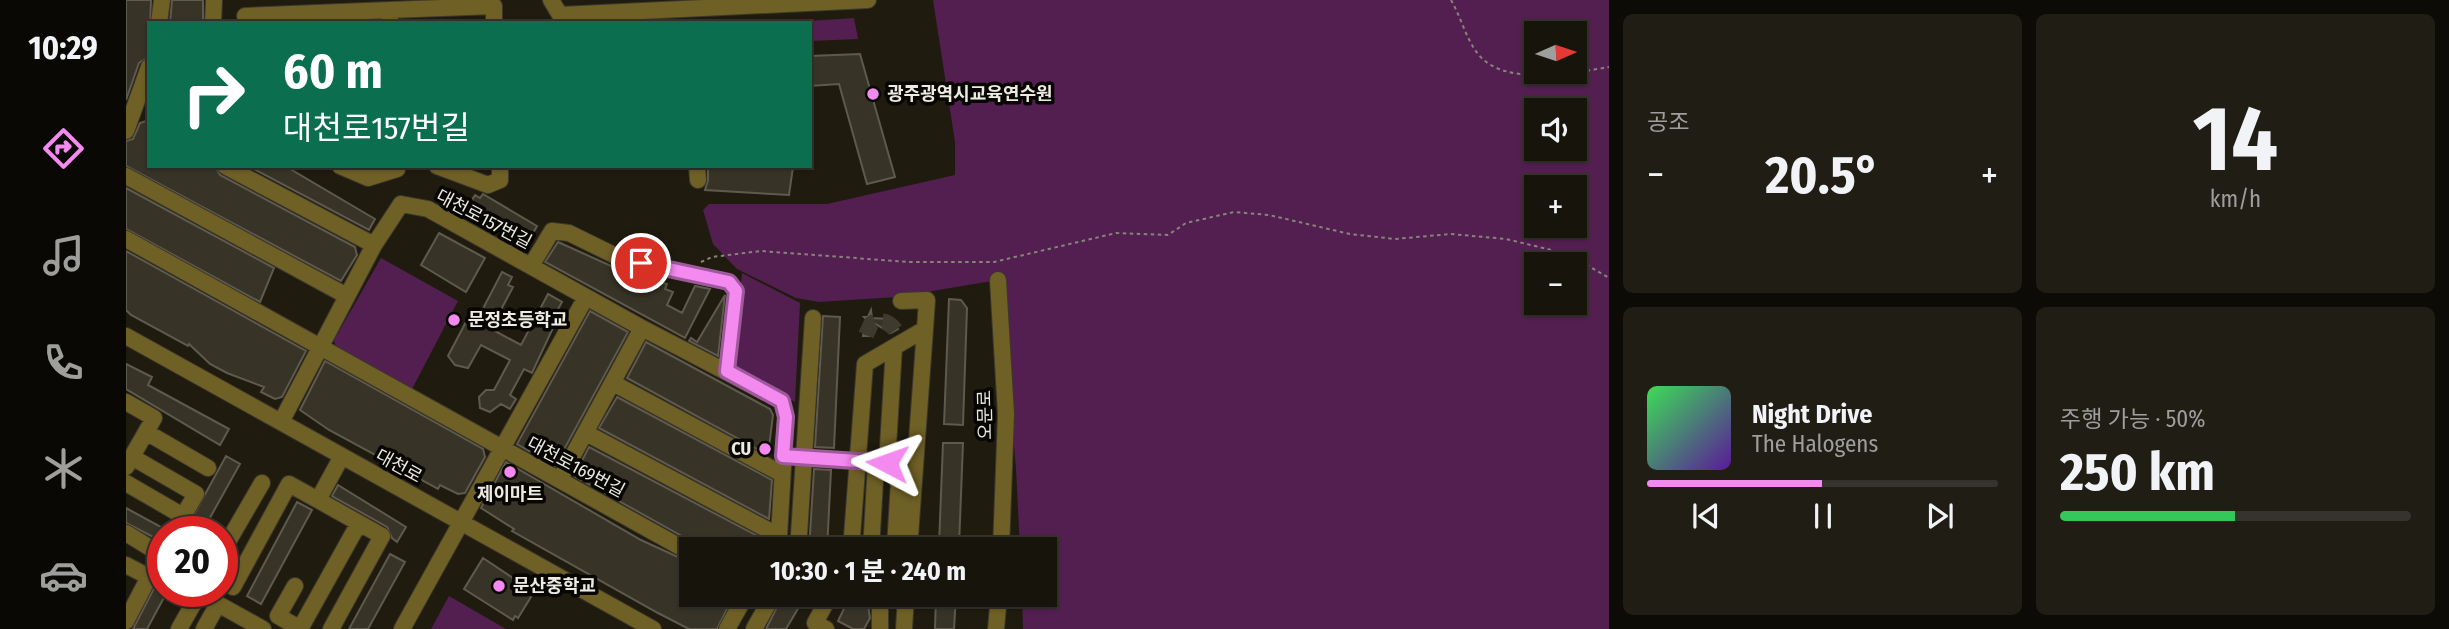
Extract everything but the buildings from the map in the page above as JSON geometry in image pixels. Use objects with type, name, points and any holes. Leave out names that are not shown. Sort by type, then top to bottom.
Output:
[{"type":"street","points":[[159,21],[162,0]]},
{"type":"street","points":[[213,21],[214,0]]},
{"type":"street","points":[[551,0],[560,19],[690,16],[868,0]]},
{"type":"street","points":[[245,13],[390,17],[494,6],[494,21]]},
{"type":"street","points":[[147,72],[128,120],[147,125]]},
{"type":"street","points":[[229,168],[374,245]]},
{"type":"street","points":[[345,168],[368,178],[398,168]]},
{"type":"street","points":[[442,168],[488,185],[500,180],[500,168]]},
{"type":"street","points":[[126,176],[347,296]]},
{"type":"street","name":"대천로157번길","points":[[281,422],[374,245],[401,204],[428,209],[642,328],[782,401],[786,417],[776,537]]},
{"type":"street","name":"대천로157번길","points":[[531,266],[552,231],[569,233],[624,260],[729,282],[736,291],[727,371]]},
{"type":"street","points":[[126,240],[322,346],[502,450]]},
{"type":"street","name":"오문로","points":[[998,280],[1006,414],[1001,537]]},
{"type":"street","name":"대천로169번길","points":[[402,629],[586,297]]},
{"type":"street","points":[[874,537],[895,464],[925,329],[935,298],[901,301]]},
{"type":"street","points":[[800,537],[813,318]]},
{"type":"street","points":[[560,479],[642,328]]},
{"type":"street","points":[[852,537],[865,364],[895,341],[925,329]]},
{"type":"street","name":"대천로","points":[[126,336],[653,629]]},
{"type":"street","points":[[895,341],[895,537]]},
{"type":"street","points":[[613,383],[782,474]]},
{"type":"street","points":[[126,402],[154,418],[129,462],[195,494],[185,516]]},
{"type":"street","points":[[146,432],[208,468]]},
{"type":"street","name":"대천로157번길","points":[[586,433],[766,537]]},
{"type":"street","name":"대천로169번길","points":[[502,450],[560,479],[679,546]]},
{"type":"street","points":[[318,500],[342,456]]},
{"type":"street","points":[[783,456],[895,464]]},
{"type":"street","points":[[895,464],[907,537]]},
{"type":"street","points":[[126,483],[171,516]]},
{"type":"street","points":[[238,524],[262,483]]},
{"type":"street","points":[[238,578],[289,484],[382,536],[331,629]]},
{"type":"street","points":[[295,586],[278,617],[299,629],[359,523]]},
{"type":"street","points":[[126,533],[147,546]]},
{"type":"street","points":[[126,565],[149,577],[131,601],[126,621]]},
{"type":"street","points":[[204,629],[218,604],[263,629]]},
{"type":"street","points":[[179,629],[191,607]]},
{"type":"street","points":[[727,629],[739,607]]},
{"type":"street","points":[[754,629],[766,607]]},
{"type":"street","points":[[824,607],[815,623],[826,629]]},
{"type":"street","points":[[880,607],[880,629]]},
{"type":"street","points":[[904,629],[905,607]]},
{"type":"street","points":[[996,629],[998,607]]},
{"type":"path","points":[[1451,0],[1477,53],[1489,64],[1536,78],[1609,67]]},
{"type":"path","points":[[701,262],[712,257],[761,251],[909,262],[994,262],[1116,233],[1168,234],[1185,223],[1205,216],[1234,212],[1269,215],[1350,234],[1395,239],[1451,234],[1506,239],[1567,254],[1609,278]]},
{"type":"shaded area","points":[[933,0],[1609,0],[1609,629],[1023,629],[1022,607],[1057,607],[1057,537],[1019,537],[1016,468],[998,280],[896,297],[819,302],[796,298],[737,269],[713,244],[703,210],[709,204],[827,204],[955,175],[955,142]]},
{"type":"shaded area","points":[[854,18],[858,39],[812,41],[812,21],[808,21]]},
{"type":"shaded area","points":[[381,258],[458,301],[411,391],[336,348],[334,340]]},
{"type":"shaded area","points":[[742,273],[800,303],[795,402],[732,368]]},
{"type":"shaded area","points":[[449,596],[506,629],[431,629]]},
{"type":"tunnel","points":[[866,335],[871,324],[879,322],[888,323],[896,331]]},
{"type":"place","name":"광주광역시교육연수원","points":[[873,94]]},
{"type":"place","name":"문정초등학교","points":[[454,320]]},
{"type":"place","name":"CU","points":[[765,449]]},
{"type":"place","name":"제이마트","points":[[510,472]]},
{"type":"place","name":"문산중학교","points":[[499,586]]},
{"type":"route","points":[[641,263],[729,282],[736,291],[727,371],[782,401],[786,417],[783,456],[887,463]]}]
